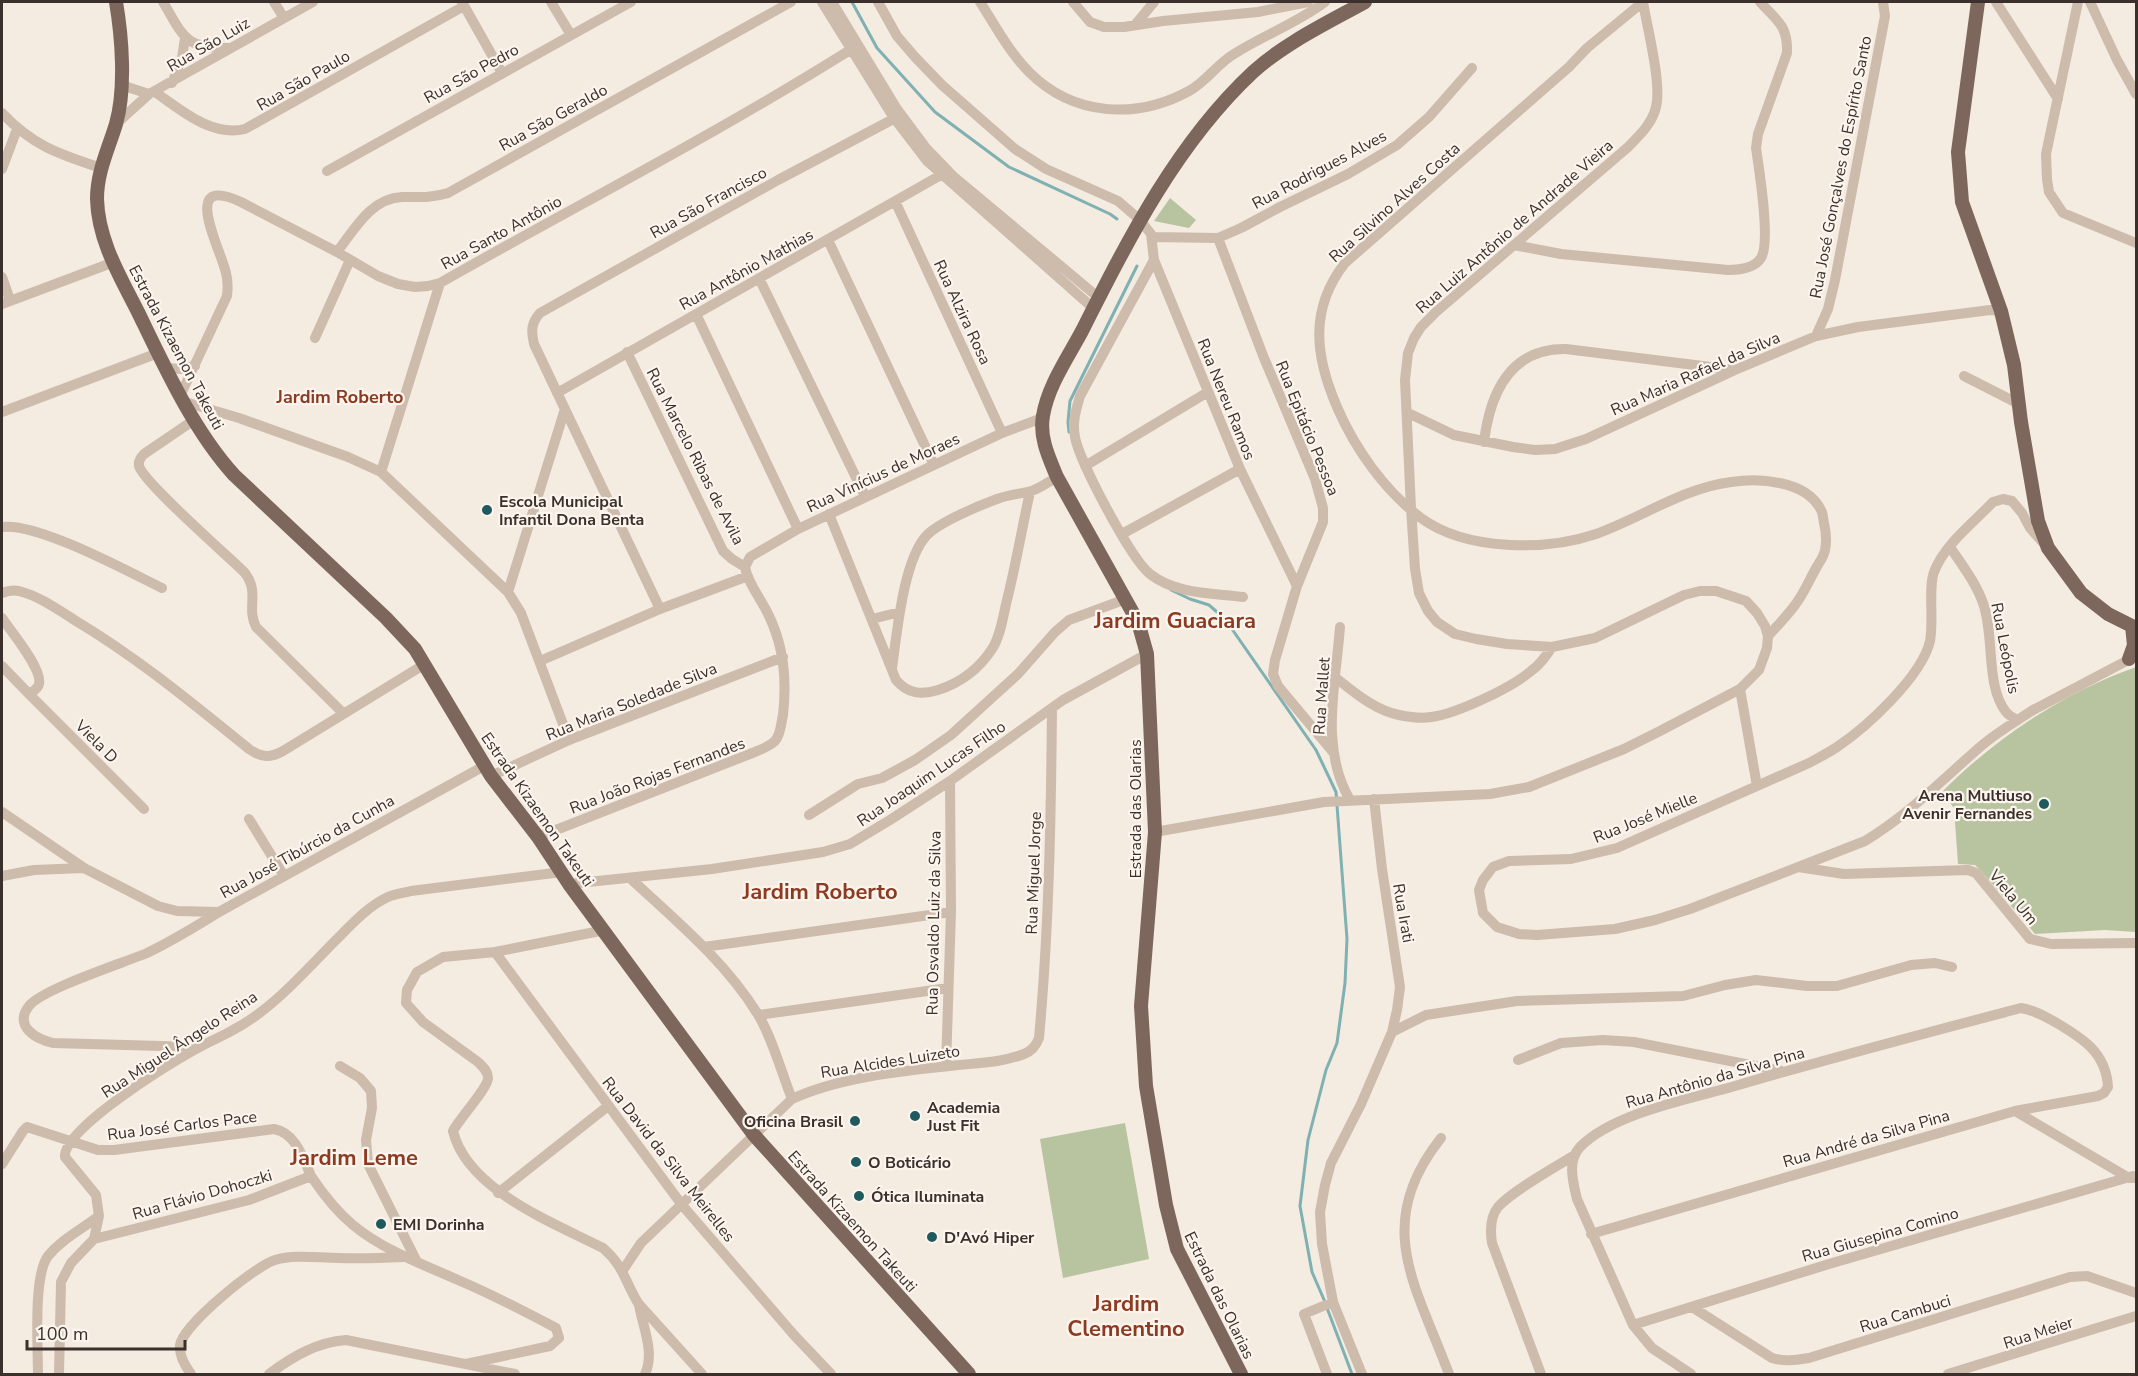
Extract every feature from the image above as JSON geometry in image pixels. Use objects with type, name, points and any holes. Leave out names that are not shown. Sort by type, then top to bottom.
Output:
[{"type":"main road","name":"Estrada Kizaemon Takeuti","points":[[116,2],[119,21],[121,85],[116,124],[101,168],[97,199],[102,235],[158,353],[194,420],[220,459],[234,475],[402,634],[425,664],[487,771],[538,837],[754,1135],[969,1374]]},
{"type":"main road","name":"Estrada das Olarias","points":[[1241,1374],[1177,1249],[1166,1205],[1143,1058],[1141,1006],[1155,832],[1147,654],[1138,622],[1057,477],[1043,437],[1042,418],[1052,390],[1140,220],[1180,157],[1211,117],[1252,74],[1282,50],[1365,2]]},
{"type":"main road","points":[[1978,2],[1958,152],[1962,202],[2001,311],[2014,364],[2038,521],[2048,548],[2081,593],[2108,614],[2134,627],[2133,657]]},
{"type":"street","points":[[163,2],[184,38],[207,49],[228,48]]},
{"type":"street","points":[[274,2],[284,18]]},
{"type":"street","name":"Rua São Luiz","points":[[116,124],[152,93],[312,2]]},
{"type":"street","points":[[551,2],[571,34]]},
{"type":"street","name":"Rua São Pedro","points":[[327,171],[631,2]]},
{"type":"street","name":"Rua São Geraldo","points":[[337,252],[373,206],[385,199],[430,198],[448,193],[791,2]]},
{"type":"street","points":[[822,2],[854,47],[915,148],[1096,303]]},
{"type":"street","points":[[832,2],[854,47]]},
{"type":"street","points":[[878,2],[897,36],[915,57],[950,92],[1016,150],[1046,169],[1118,201],[1140,220],[1152,237]]},
{"type":"street","points":[[980,2],[1004,40],[1030,73],[1052,90],[1089,107],[1122,111],[1151,106],[1189,91],[1235,53],[1325,2]]},
{"type":"street","points":[[1073,2],[1082,15],[1096,25],[1114,27],[1258,12],[1308,2]]},
{"type":"street","points":[[1135,25],[1154,2]]},
{"type":"street","name":"Rua Luiz Antônio de Andrade Vieira","points":[[1643,2],[1655,71],[1657,97],[1653,117],[1645,129],[1627,148],[1421,327],[1408,352],[1405,380],[1411,508],[1419,593],[1437,622],[1455,634],[1506,644],[1552,647],[1596,638],[1683,595],[1700,591],[1716,591],[1746,601],[1757,613],[1768,636]]},
{"type":"street","name":"Rua Silvino Alves Costa","points":[[1643,2],[1587,48],[1346,263],[1329,287],[1319,319],[1321,350],[1330,390],[1344,423],[1362,454],[1380,478],[1421,518],[1459,536],[1498,543],[1537,545],[1571,541],[1596,534],[1686,494],[1718,484],[1747,480],[1790,485],[1809,496],[1821,510],[1827,534],[1825,551],[1796,603],[1768,636]]},
{"type":"street","points":[[1514,245],[1561,254],[1728,270],[1750,267],[1760,260],[1764,250],[1765,234],[1756,147],[1758,134],[1787,53],[1788,43],[1783,27],[1760,2]]},
{"type":"street","name":"Rua José Gonçalves do Espírito Santo","points":[[1816,336],[1828,309],[1836,280],[1884,16],[1883,2]]},
{"type":"street","points":[[1996,2],[2058,99]]},
{"type":"street","points":[[2078,2],[2046,154],[2049,192],[2063,213],[2136,243]]},
{"type":"street","points":[[2090,2],[2136,94]]},
{"type":"street","points":[[463,4],[502,73]]},
{"type":"street","name":"Rua São Paulo","points":[[152,93],[209,126],[224,131],[245,129],[463,4]]},
{"type":"street","points":[[172,83],[182,58],[184,38]]},
{"type":"street","name":"Rua Santo Antônio","points":[[183,398],[226,296],[228,285],[227,273],[207,214],[207,202],[211,197],[217,194],[227,195],[378,276],[398,284],[421,287],[440,283],[654,166],[854,47]]},
{"type":"street","name":"Rua Rodrigues Alves","points":[[1152,237],[1218,238],[1348,174],[1397,145],[1429,117],[1472,68]]},
{"type":"street","points":[[121,85],[152,93]]},
{"type":"street","points":[[2,113],[17,129],[50,150],[101,168]]},
{"type":"street","name":"Rua São Francisco","points":[[557,393],[532,335],[533,321],[540,313],[897,116]]},
{"type":"street","points":[[2,169],[17,129]]},
{"type":"street","name":"Rua Antônio Mathias","points":[[557,393],[896,203],[945,173]]},
{"type":"street","name":"Rua Alzira Rosa","points":[[896,203],[1002,434]]},
{"type":"street","name":"Rua Nereu Ramos","points":[[1152,237],[1154,260],[1240,469],[1298,586]]},
{"type":"street","name":"Rua Epitácio Pessoa","points":[[1218,238],[1264,358],[1315,479],[1323,508],[1323,522],[1298,586],[1275,660],[1273,674],[1278,686],[1333,752]]},
{"type":"street","points":[[828,240],[934,465]]},
{"type":"street","points":[[315,338],[350,260]]},
{"type":"street","points":[[1154,260],[1080,396],[1075,411],[1075,438],[1085,466],[1122,534],[1140,564],[1149,573],[1164,582],[1190,590],[1243,597]]},
{"type":"street","points":[[2,277],[6,302],[114,262]]},
{"type":"street","points":[[759,278],[865,496]]},
{"type":"street","points":[[381,472],[440,283]]},
{"type":"street","name":"Rua Maria Rafael da Silva","points":[[1408,413],[1454,435],[1484,442],[1534,450],[1570,445],[1816,336],[1858,327],[1990,310],[2001,311]]},
{"type":"street","points":[[696,314],[798,529]]},
{"type":"street","points":[[1484,442],[1491,405],[1499,388],[1521,361],[1541,350],[1566,349],[1735,370]]},
{"type":"street","name":"Rua Marcelo Ribas de Avila","points":[[627,352],[723,551],[746,572]]},
{"type":"street","points":[[2,412],[158,353]]},
{"type":"street","points":[[166,368],[180,369],[195,366]]},
{"type":"street","points":[[1964,376],[2019,404]]},
{"type":"street","points":[[1085,466],[1208,392]]},
{"type":"street","points":[[557,393],[660,609]]},
{"type":"street","points":[[183,398],[348,457],[381,472],[508,592],[521,613],[569,740]]},
{"type":"street","points":[[508,592],[565,409]]},
{"type":"street","name":"Rua Vinícius de Moraes","points":[[746,572],[750,557],[798,529],[865,496],[1042,418]]},
{"type":"street","points":[[194,420],[144,454],[140,459],[140,468],[160,493],[245,573],[254,589],[252,615],[256,627],[343,713]]},
{"type":"street","points":[[1122,534],[1240,469]]},
{"type":"street","points":[[892,669],[900,612],[913,558],[927,535],[939,526],[995,500],[1014,493],[1030,492],[1057,477]]},
{"type":"street","points":[[830,514],[896,680],[908,691],[919,693],[934,691],[950,685],[969,674],[993,647],[1000,628],[1030,492]]},
{"type":"street","name":"Rua José Mielle","points":[[2048,548],[2030,528],[2012,501],[2003,499],[1993,502],[1942,556],[1933,574],[1932,624],[1929,644],[1923,660],[1908,683],[1856,732],[1837,747],[1809,763],[1617,848],[1571,859],[1509,861],[1493,867],[1479,890],[1483,913],[1497,927],[1519,934],[1537,935],[1615,928],[1655,920],[1690,909],[1865,841],[1912,809],[1982,745],[2018,720],[2133,657]]},
{"type":"street","points":[[2,527],[14,526],[32,530],[127,570],[162,588]]},
{"type":"street","name":"Rua Leópolis","points":[[1950,547],[1971,578],[1983,603],[1989,625],[1996,687],[2007,714],[2018,720]]},
{"type":"street","points":[[540,661],[746,572],[770,618],[783,657]]},
{"type":"street","points":[[2,593],[8,590],[19,591],[54,607],[164,680],[256,754],[272,757],[425,664]]},
{"type":"street","points":[[809,815],[858,784],[882,778],[915,760],[951,735],[1018,674],[1055,632],[1069,620],[1126,599]]},
{"type":"street","points":[[872,619],[900,612]]},
{"type":"street","points":[[2,618],[36,668],[40,682],[37,689],[29,694]]},
{"type":"street","name":"Rua Mallet","points":[[1340,627],[1333,705],[1333,752],[1342,785],[1350,800]]},
{"type":"street","points":[[1155,832],[1324,802],[1350,800],[1378,803],[1490,794],[1529,787],[1624,749],[1740,689],[1759,670],[1767,648],[1768,636]]},
{"type":"street","points":[[1336,678],[1362,699],[1396,715],[1415,718],[1432,717],[1476,702],[1507,686],[1530,672],[1552,647]]},
{"type":"street","name":"Rua Joaquim Lucas Filho","points":[[566,878],[630,878],[722,868],[850,844],[950,781],[1091,683],[1147,654]]},
{"type":"street","name":"Rua João Rojas Fernandes","points":[[538,837],[755,752],[776,740],[780,732],[785,678],[783,657]]},
{"type":"street","name":"Rua Maria Soledade Silva","points":[[487,771],[783,657]]},
{"type":"street","name":"Viela D","points":[[2,666],[144,809]]},
{"type":"street","points":[[1740,689],[1757,786]]},
{"type":"street","name":"Rua Miguel Jorge","points":[[1039,1038],[1051,798],[1052,708]]},
{"type":"street","name":"Rua José Tibúrcio da Cunha","points":[[2,876],[34,870],[84,868],[158,906],[191,913],[219,912],[487,771]]},
{"type":"street","name":"Rua Osvaldo Luiz da Silva","points":[[946,1066],[951,912],[950,781]]},
{"type":"street","points":[[1350,800],[1368,809],[1376,822]]},
{"type":"street","name":"Rua Irati","points":[[1362,1374],[1331,1303],[1322,1244],[1320,1212],[1324,1185],[1331,1163],[1361,1104],[1392,1032],[1397,1010],[1400,987],[1376,822],[1378,803]]},
{"type":"street","points":[[2,812],[84,868]]},
{"type":"street","points":[[249,819],[284,876]]},
{"type":"street","name":"Viela Um","points":[[1798,867],[1844,874],[1968,870],[1976,873],[2030,939],[2052,944],[2136,943]]},
{"type":"street","name":"Rua Miguel Ângelo Reina","points":[[69,1141],[108,1107],[152,1076],[198,1047],[236,1029],[268,1006],[353,923],[390,896],[411,891],[566,878]]},
{"type":"street","points":[[630,878],[704,947],[759,1014],[792,1099]]},
{"type":"street","points":[[198,1047],[53,1043],[32,1036],[26,1027],[24,1017],[29,1006],[49,992],[148,952],[184,934],[219,912]]},
{"type":"street","points":[[704,947],[951,912]]},
{"type":"street","points":[[605,930],[495,952],[443,957],[417,972],[405,996],[410,1009],[423,1022],[485,1068],[488,1083],[459,1119],[453,1131],[455,1141],[467,1160],[498,1193],[603,1248],[613,1257],[623,1270],[631,1292],[638,1303],[702,1374]]},
{"type":"street","name":"Rua David da Silva Meirelles","points":[[495,952],[682,1205],[786,1326],[831,1374]]},
{"type":"street","points":[[1392,1032],[1426,1015],[1517,1001],[1683,996],[1756,980],[1807,986],[1837,986],[1911,964],[1935,963],[1952,967]]},
{"type":"street","points":[[759,1014],[948,988]]},
{"type":"street","name":"Rua Antônio da Silva Pina","points":[[1541,1374],[1492,1243],[1491,1220],[1497,1207],[1573,1156],[1581,1146],[1615,1123],[1641,1113],[2021,1008]]},
{"type":"street","name":"Rua André da Silva Pina","points":[[1592,1234],[2015,1112],[2104,1094],[2108,1087],[2108,1074],[2086,1040],[2035,1011],[2021,1008]]},
{"type":"street","name":"Rua Alcides Luizeto","points":[[623,1270],[641,1243],[792,1099],[813,1089],[836,1083],[946,1066],[1005,1060],[1033,1049],[1039,1038]]},
{"type":"street","points":[[1518,1060],[1561,1043],[1603,1040],[1634,1042],[1784,1072]]},
{"type":"street","points":[[340,1066],[360,1077],[371,1091],[372,1108],[366,1140],[368,1164],[417,1262]]},
{"type":"street","points":[[498,1193],[608,1106]]},
{"type":"street","points":[[2015,1112],[2134,1177]]},
{"type":"street","name":"Rua José Carlos Pace","points":[[2,1164],[25,1128],[36,1129],[98,1150],[114,1150],[274,1129],[288,1135],[300,1152],[311,1176]]},
{"type":"street","points":[[1441,1138],[1427,1155],[1414,1181],[1406,1203],[1404,1236],[1414,1284],[1449,1374]]},
{"type":"street","points":[[59,1374],[61,1282],[71,1263],[94,1239],[99,1216],[96,1195],[65,1157],[65,1149],[69,1141]]},
{"type":"street","points":[[1573,1156],[1572,1179],[1577,1198],[1633,1325],[1652,1348],[1691,1374]]},
{"type":"street","points":[[311,1176],[338,1212],[354,1226],[404,1257],[504,1301],[556,1328],[559,1338],[550,1346],[465,1364]]},
{"type":"street","name":"Rua Flávio Dohoczki","points":[[94,1239],[249,1200],[311,1176]]},
{"type":"street","name":"Rua Giusepina Comino","points":[[1633,1325],[1829,1264],[2134,1177]]},
{"type":"street","points":[[38,1374],[39,1282],[44,1262],[61,1243],[99,1216]]},
{"type":"street","points":[[191,1374],[180,1354],[184,1334],[253,1271],[274,1260],[315,1257],[404,1257]]},
{"type":"street","name":"Rua Cambuci","points":[[1692,1307],[1772,1358],[1793,1361],[2070,1277],[2086,1276],[2136,1293]]},
{"type":"street","points":[[638,1303],[649,1351],[650,1365],[645,1374]]},
{"type":"street","points":[[1327,1374],[1308,1312],[1331,1303]]},
{"type":"street","name":"Rua Meier","points":[[1948,1374],[2136,1316]]},
{"type":"street","points":[[269,1374],[311,1348],[330,1341],[346,1340],[515,1374]]},
{"type":"green space","points":[[1170,198],[1196,220],[1189,228],[1154,221]]},
{"type":"green space","name":"Arena Multiuso Avenir Fernandes","points":[[2136,667],[2136,932],[2105,930],[2035,934],[1975,865],[1958,864],[1954,808],[1942,792],[1985,753],[2032,719],[2083,689]]},
{"type":"green space","points":[[1125,1123],[1149,1259],[1063,1278],[1040,1139]]},
{"type":"waterway","points":[[852,2],[877,48],[935,112],[1009,167],[1117,219]]},
{"type":"waterway","points":[[1069,432],[1070,401],[1137,266]]},
{"type":"waterway","points":[[1171,590],[1209,605],[1225,619],[1316,750],[1336,792],[1347,939],[1345,983],[1337,1043],[1326,1070],[1308,1140],[1300,1206],[1312,1272],[1325,1302]]},
{"type":"waterway","points":[[1327,1308],[1352,1374]]},
{"type":"place","name":"Escola Municipal Infantil Dona Benta","points":[[487,510]]},
{"type":"place","name":"Arena Multiuso Avenir Fernandes","points":[[2044,804]]},
{"type":"place","name":"Academia Just Fit","points":[[915,1116]]},
{"type":"place","name":"Oficina Brasil","points":[[855,1121]]},
{"type":"place","name":"O Boticário","points":[[856,1162]]},
{"type":"place","name":"Ótica Iluminata","points":[[859,1196]]},
{"type":"place","name":"EMI Dorinha","points":[[381,1224]]},
{"type":"place","name":"D'Avó Hiper","points":[[932,1237]]},
{"type":"district","name":"Jardim Roberto","points":[[340,397]]},
{"type":"district","name":"Jardim Guaciara","points":[[1175,620]]},
{"type":"district","name":"Jardim Roberto","points":[[820,891]]},
{"type":"district","name":"Jardim Leme","points":[[354,1157]]},
{"type":"district","name":"Jardim Clementino","points":[[1126,1316]]}]
